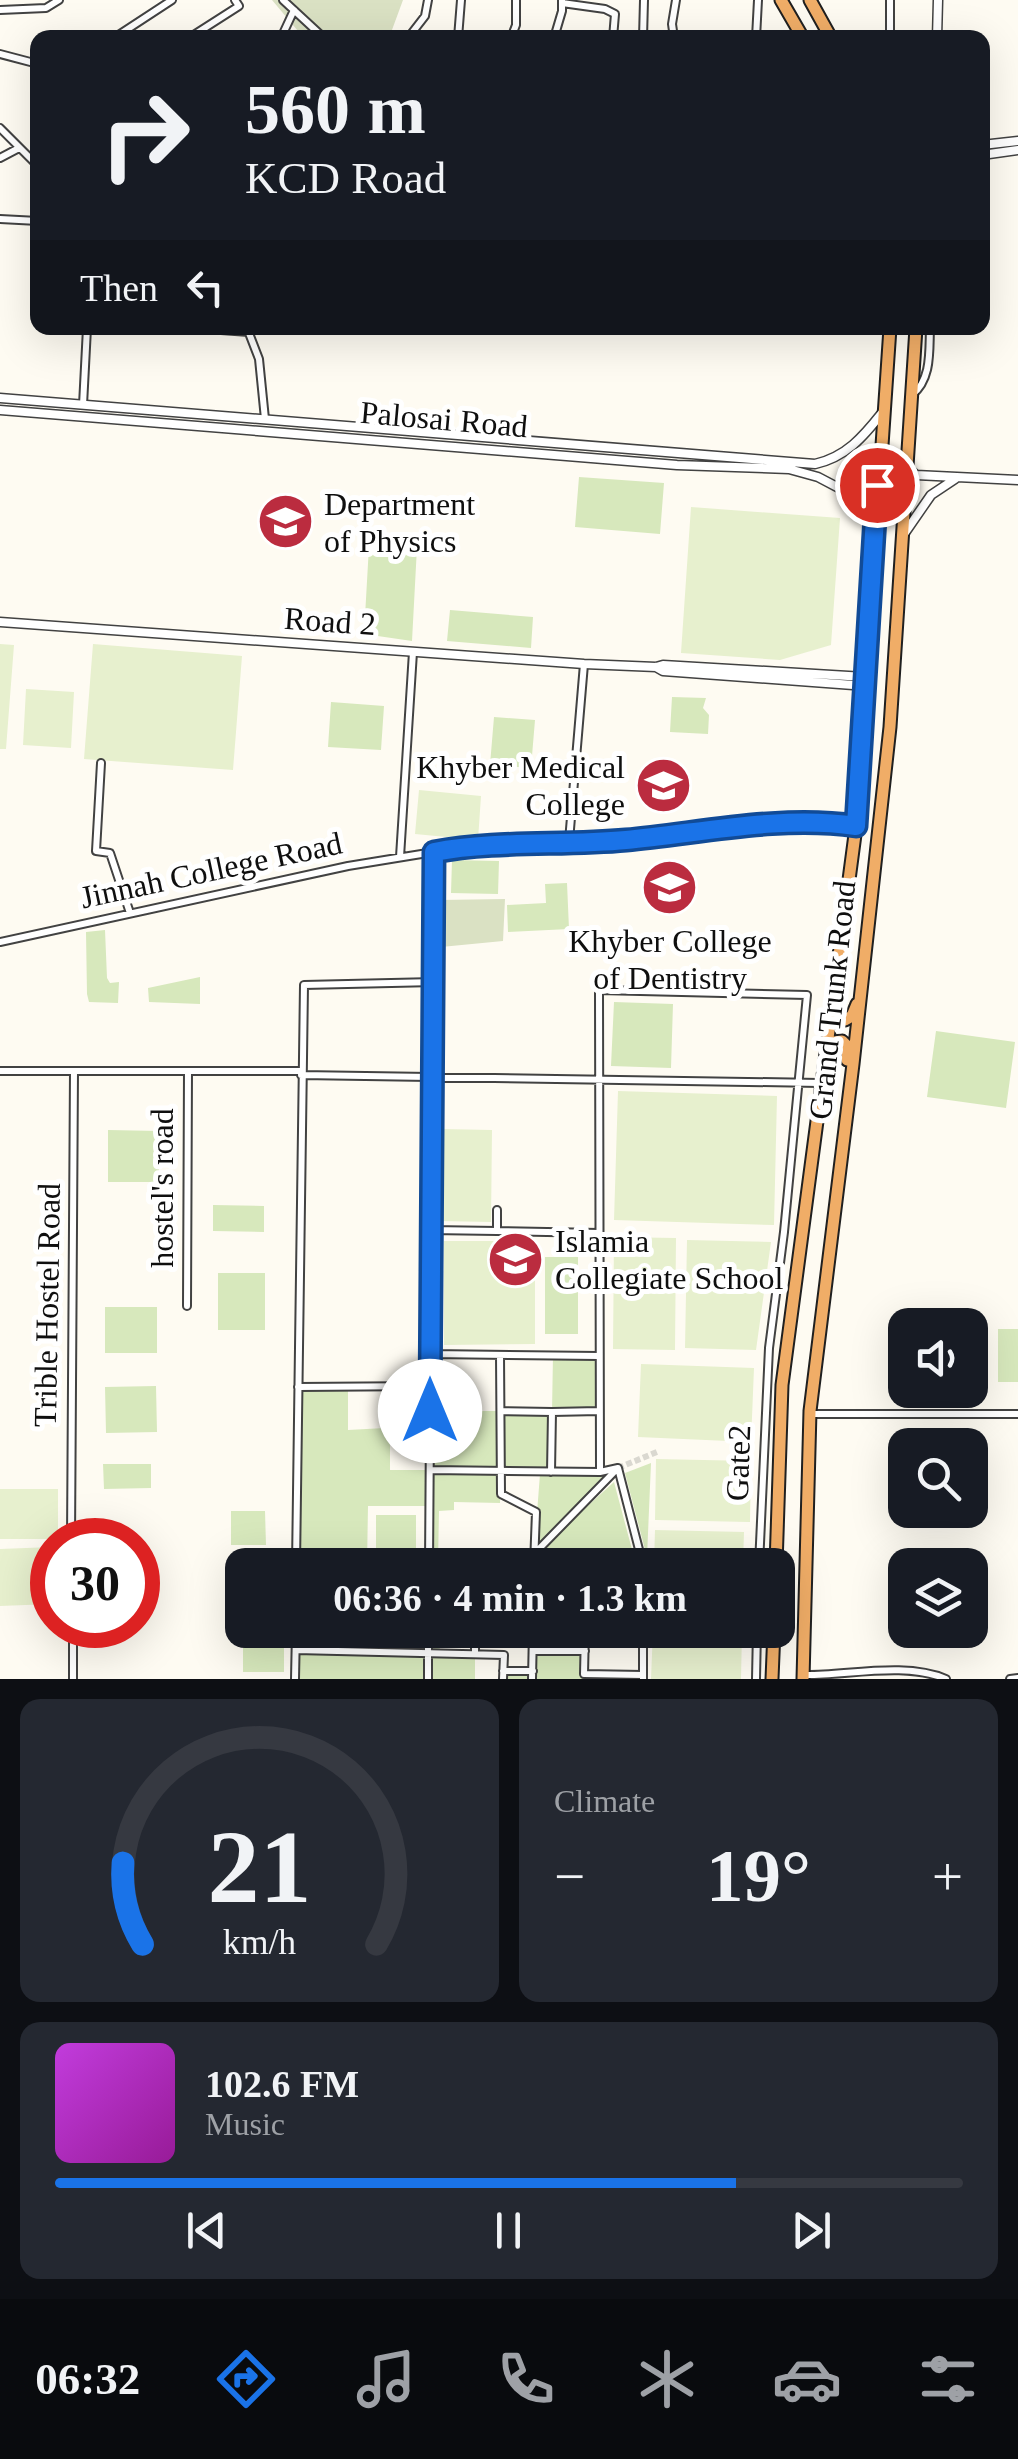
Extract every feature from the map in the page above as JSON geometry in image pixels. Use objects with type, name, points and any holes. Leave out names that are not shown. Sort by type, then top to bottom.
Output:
[{"type":"highway","points":[[781,0],[798,30]]},
{"type":"highway","points":[[810,0],[826,30]]},
{"type":"highway","name":"Grand Trunk Road","points":[[777,1548],[782,1385],[856,826],[889,335]]},
{"type":"highway","name":"Grand Trunk Road","points":[[805,1677],[810,1414],[890,727],[916,335]]},
{"type":"highway","points":[[834,985],[835,1015],[845,1020],[855,1010],[863,970]]},
{"type":"highway","points":[[822,1082],[831,1045],[842,1041],[848,1047],[847,1120]]},
{"type":"highway","points":[[772,1679],[773,1648]]},
{"type":"street","points":[[0,10],[46,8],[58,0]]},
{"type":"street","points":[[126,30],[172,0]]},
{"type":"street","points":[[202,30],[240,6],[235,0]]},
{"type":"street","points":[[282,0],[315,30]]},
{"type":"street","points":[[414,30],[425,16],[428,0]]},
{"type":"street","points":[[459,30],[461,0]]},
{"type":"street","points":[[514,30],[516,0]]},
{"type":"street","points":[[643,30],[644,0]]},
{"type":"street","points":[[673,30],[676,0]]},
{"type":"street","points":[[756,30],[758,0]]},
{"type":"street","points":[[890,0],[890,30]]},
{"type":"street","points":[[937,30],[938,0]]},
{"type":"street","points":[[556,30],[562,1],[615,14],[614,30]]},
{"type":"street","points":[[285,30],[294,10]]},
{"type":"street","points":[[0,54],[30,62]]},
{"type":"street","points":[[0,128],[30,158]]},
{"type":"street","points":[[990,145],[1018,141]]},
{"type":"street","points":[[0,158],[19,148]]},
{"type":"street","points":[[990,154],[1018,150]]},
{"type":"street","points":[[0,219],[30,221]]},
{"type":"street","points":[[82,416],[87,335]]},
{"type":"street","points":[[250,335],[259,359],[265,419]]},
{"type":"street","points":[[912,395],[927,373],[930,335]]},
{"type":"street","points":[[0,398],[765,463],[815,464],[853,446],[882,413]]},
{"type":"street","name":"Palosai Road","points":[[0,410],[677,465],[765,463],[818,477],[875,507]]},
{"type":"street","points":[[223,427],[224,416]]},
{"type":"street","points":[[908,468],[916,475],[1018,480]]},
{"type":"street","points":[[904,535],[931,495],[959,477]]},
{"type":"street","name":"Road 2","points":[[0,622],[865,683]]},
{"type":"street","points":[[400,857],[413,652]]},
{"type":"street","points":[[569,841],[584,664]]},
{"type":"street","points":[[101,764],[96,852],[110,853],[130,912]]},
{"type":"street","name":"Jinnah College Road","points":[[0,942],[434,852],[804,823],[856,826]]},
{"type":"street","points":[[429,1548],[434,852]]},
{"type":"street","points":[[296,1548],[304,985],[435,982]]},
{"type":"street","name":"Gate2","points":[[600,1079],[600,990],[806,995],[768,1363],[761,1548]]},
{"type":"street","points":[[0,1071],[822,1082]]},
{"type":"street","name":"hostel's road","points":[[187,1306],[188,1071]]},
{"type":"street","name":"Trible Hostel Road","points":[[71,1518],[74,1072]]},
{"type":"street","points":[[600,1079],[600,1472]]},
{"type":"street","points":[[497,1210],[497,1231]]},
{"type":"street","points":[[431,1230],[599,1233]]},
{"type":"street","points":[[430,1354],[599,1356]]},
{"type":"street","points":[[500,1355],[502,1496],[536,1512],[534,1548]]},
{"type":"street","points":[[298,1387],[430,1386]]},
{"type":"street","points":[[500,1411],[599,1411]]},
{"type":"street","points":[[551,1472],[552,1412]]},
{"type":"street","points":[[810,1414],[1018,1414]]},
{"type":"street","points":[[429,1470],[600,1472],[618,1468]]},
{"type":"street","points":[[545,1548],[618,1468]]},
{"type":"street","points":[[618,1468],[639,1548]]},
{"type":"street","points":[[72,1648],[73,1679]]},
{"type":"street","points":[[428,1648],[428,1679]]},
{"type":"street","points":[[475,1648],[475,1654]]},
{"type":"street","points":[[296,1679],[296,1650],[504,1655],[503,1675],[532,1675],[533,1651],[585,1651],[584,1674],[643,1677],[643,1648]]},
{"type":"street","points":[[756,1679],[757,1648]]},
{"type":"street","points":[[805,1677],[895,1672],[934,1674],[946,1679]]},
{"type":"street","points":[[1010,1679],[1018,1678]]},
{"type":"green space","points":[[272,0],[403,0],[392,30],[297,30]]},
{"type":"green space","points":[[579,477],[664,483],[660,534],[575,527]]},
{"type":"green space","points":[[691,507],[840,518],[831,645],[780,660],[681,653]]},
{"type":"green space","points":[[369,546],[417,547],[412,641],[364,634]]},
{"type":"green space","points":[[450,610],[533,617],[531,648],[447,641]]},
{"type":"green space","points":[[0,644],[14,645],[6,749],[0,749]]},
{"type":"green space","points":[[93,644],[242,656],[233,770],[84,759]]},
{"type":"green space","points":[[26,689],[74,692],[71,748],[23,745]]},
{"type":"green space","points":[[672,697],[706,698],[703,708],[709,715],[708,734],[670,732]]},
{"type":"green space","points":[[331,702],[384,706],[381,750],[328,747]]},
{"type":"green space","points":[[494,717],[535,720],[531,768],[490,765]]},
{"type":"green space","points":[[419,790],[481,796],[478,840],[415,834]]},
{"type":"green space","points":[[452,860],[499,861],[498,894],[451,893]]},
{"type":"green space","points":[[567,883],[569,929],[508,932],[507,905],[546,903],[545,884]]},
{"type":"green space","points":[[505,899],[503,941],[441,947],[440,900]]},
{"type":"green space","points":[[105,930],[107,978],[110,983],[119,982],[118,1003],[89,1002],[87,994],[86,932]]},
{"type":"green space","points":[[200,977],[200,1004],[149,1002],[148,988]]},
{"type":"green space","points":[[614,1002],[673,1004],[671,1068],[611,1066]]},
{"type":"green space","points":[[936,1031],[1015,1042],[1006,1108],[927,1097]]},
{"type":"green space","points":[[618,1091],[777,1096],[774,1225],[614,1220]]},
{"type":"green space","points":[[441,1129],[492,1130],[491,1222],[440,1221]]},
{"type":"green space","points":[[108,1130],[159,1131],[159,1182],[108,1182]]},
{"type":"green space","points":[[213,1205],[264,1206],[264,1232],[213,1231]]},
{"type":"green space","points":[[614,1237],[676,1238],[675,1350],[613,1349]]},
{"type":"green space","points":[[687,1240],[771,1242],[756,1350],[685,1348]]},
{"type":"green space","points":[[444,1241],[535,1241],[535,1344],[444,1345]]},
{"type":"green space","points":[[545,1257],[578,1257],[578,1334],[545,1334]]},
{"type":"green space","points":[[218,1273],[265,1273],[265,1330],[218,1330]]},
{"type":"green space","points":[[105,1307],[157,1307],[157,1353],[105,1353]]},
{"type":"green space","points":[[998,1329],[1018,1329],[1018,1382],[998,1382]]},
{"type":"green space","points":[[553,1355],[599,1356],[599,1411],[552,1412],[551,1472],[613,1474],[550,1540],[614,1482],[632,1548],[534,1548],[540,1474],[500,1474],[500,1503],[454,1502],[454,1510],[439,1511],[438,1548],[429,1548],[429,1506],[368,1506],[367,1548],[296,1548],[298,1387],[348,1386],[348,1430],[403,1427],[403,1386],[430,1386],[430,1411],[552,1411]],"holes":[[[429,1429],[429,1470],[390,1470],[390,1438],[407,1440]]]},
{"type":"green space","points":[[641,1364],[754,1368],[751,1442],[638,1437]]},
{"type":"green space","points":[[156,1386],[157,1432],[106,1433],[105,1387]]},
{"type":"green space","points":[[656,1459],[751,1461],[750,1522],[655,1520]]},
{"type":"green space","points":[[651,1463],[647,1548],[645,1548],[625,1473]]},
{"type":"green space","points":[[103,1464],[151,1464],[151,1488],[104,1489]]},
{"type":"green space","points":[[0,1489],[58,1489],[58,1518],[30,1518],[30,1539],[0,1539]]},
{"type":"green space","points":[[231,1511],[265,1511],[266,1545],[231,1545]]},
{"type":"green space","points":[[376,1515],[416,1515],[416,1548],[376,1548]]},
{"type":"green space","points":[[655,1530],[744,1532],[744,1548],[654,1548]]},
{"type":"green space","points":[[30,1548],[30,1605],[0,1606],[0,1549]]},
{"type":"green space","points":[[243,1648],[284,1648],[284,1672],[243,1672]]},
{"type":"green space","points":[[428,1648],[440,1648],[440,1653],[475,1654],[475,1679],[296,1679],[296,1650],[428,1653]]},
{"type":"green space","points":[[532,1648],[585,1648],[585,1673],[643,1675],[643,1679],[503,1679],[503,1671],[533,1671]]},
{"type":"green space","points":[[652,1648],[742,1648],[741,1679],[651,1679]]},
{"type":"tunnel","points":[[618,1468],[657,1452]]},
{"type":"place","name":"Department of Physics","points":[[285,522]]},
{"type":"place","name":"Khyber Medical College","points":[[664,785]]},
{"type":"place","name":"Khyber College of Dentistry","points":[[670,887]]},
{"type":"place","name":"Islamia Collegiate School","points":[[516,1259]]},
{"type":"route","points":[[430,1411],[434,852],[804,823],[856,826],[877,485]]}]
